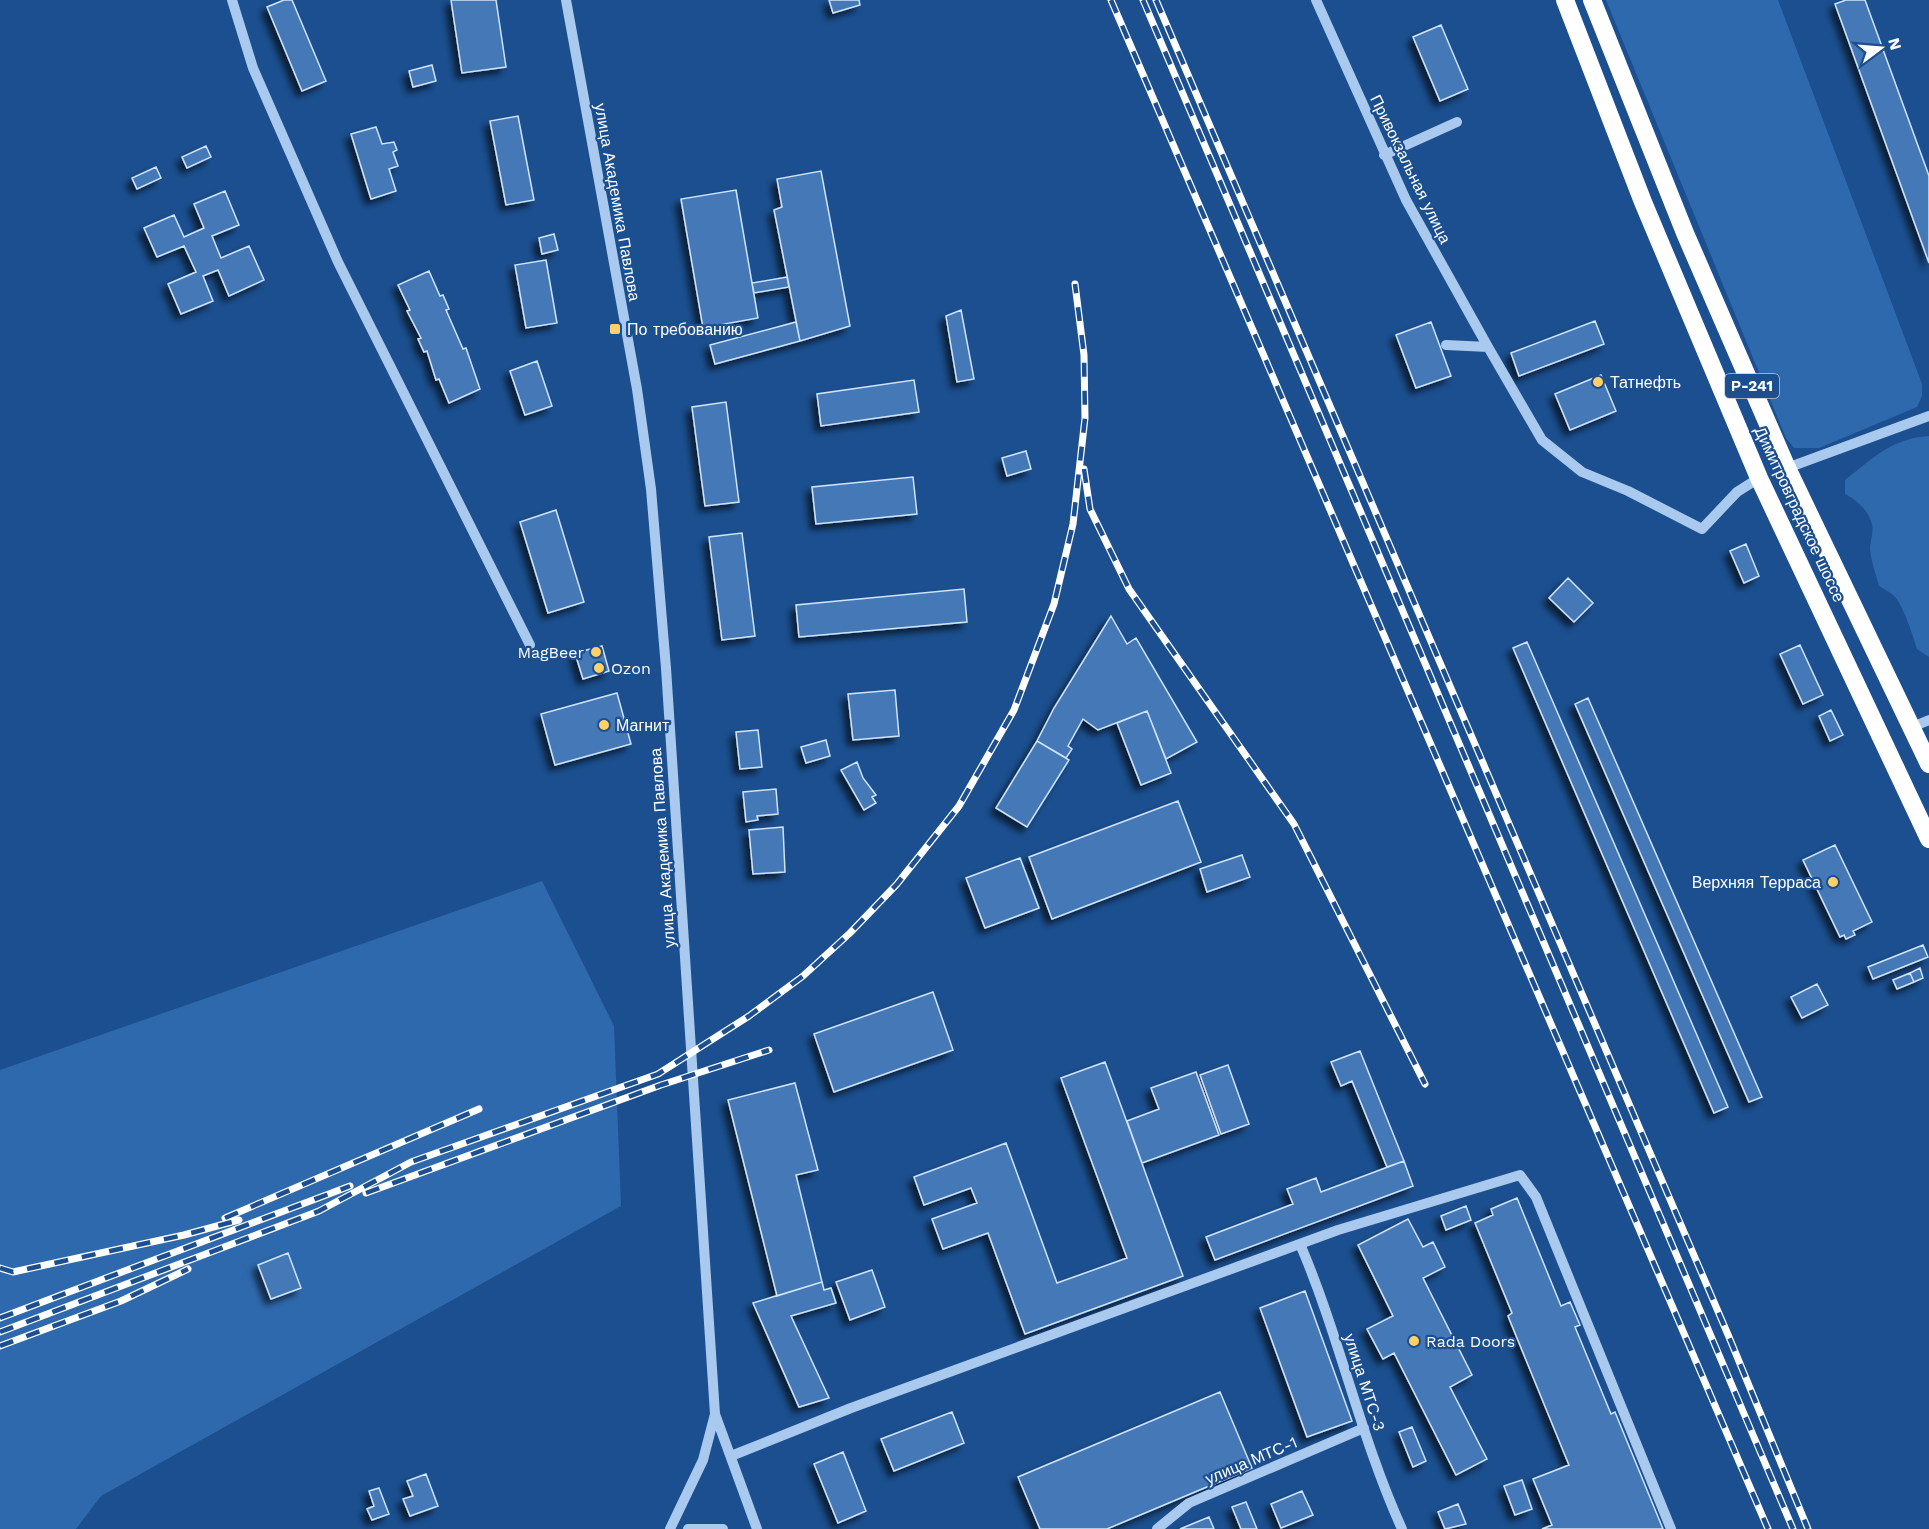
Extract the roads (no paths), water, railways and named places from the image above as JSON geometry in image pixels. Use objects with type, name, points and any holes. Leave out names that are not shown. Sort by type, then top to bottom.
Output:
[{"type":"highway","name":"Димитровградское шоссе","points":[[1565,0],[1643,202],[1760,478],[1929,839]]},
{"type":"highway","name":"Димитровградское шоссе","points":[[1592,0],[1685,233],[1787,468],[1929,764]]},
{"type":"street","points":[[232,0],[253,68],[338,262],[530,645]]},
{"type":"street","name":"улица Академика Павлова","points":[[566,0],[638,389],[651,489],[666,668],[715,1414]]},
{"type":"street","name":"Привокзальная улица","points":[[1316,0],[1384,155],[1488,347],[1542,440],[1582,472],[1628,491],[1702,529],[1737,492],[1760,478]]},
{"type":"street","points":[[1384,155],[1457,122]]},
{"type":"street","points":[[1446,345],[1488,347]]},
{"type":"street","points":[[1787,468],[1929,416]]},
{"type":"street","points":[[1912,727],[1929,720]]},
{"type":"street","points":[[731,1456],[862,1404],[1300,1244],[1453,1194],[1520,1175],[1536,1197],[1671,1529]]},
{"type":"street","name":"улица МТС-3","points":[[1300,1244],[1321,1293],[1381,1482],[1402,1529]]},
{"type":"street","points":[[715,1414],[757,1529]]},
{"type":"street","points":[[670,1529],[703,1460],[715,1414]]},
{"type":"street","name":"улица МТС-1","points":[[1157,1529],[1189,1503],[1364,1428]]},
{"type":"street","points":[[688,1529],[723,1529]]},
{"type":"railway","points":[[1111,0],[1768,1529]]},
{"type":"railway","points":[[1143,0],[1793,1529]]},
{"type":"railway","points":[[1156,0],[1729,1337],[1808,1529]]},
{"type":"railway","points":[[0,1332],[319,1211],[411,1162],[658,1074],[749,1016],[803,976],[850,933],[897,884],[959,806],[1014,710],[1054,604],[1073,524],[1085,418],[1084,355],[1075,284]]},
{"type":"railway","points":[[1084,469],[1090,509],[1129,589],[1294,824],[1425,1084]]},
{"type":"railway","points":[[366,1193],[661,1085],[769,1050]]},
{"type":"railway","points":[[225,1218],[479,1109]]},
{"type":"railway","points":[[0,1318],[350,1186]]},
{"type":"railway","points":[[0,1268],[13,1272],[184,1235],[239,1220]]},
{"type":"railway","points":[[0,1346],[121,1301],[188,1269]]},
{"type":"place","name":"По требованию","points":[[615,329]]},
{"type":"place","name":"Татнефть","points":[[1598,382]]},
{"type":"place","name":"MagBeer","points":[[596,652]]},
{"type":"place","name":"Ozon","points":[[599,668]]},
{"type":"place","name":"Магнит","points":[[604,725]]},
{"type":"place","name":"Верхняя Терраса","points":[[1833,882]]},
{"type":"place","name":"Rada Doors","points":[[1414,1341]]}]
